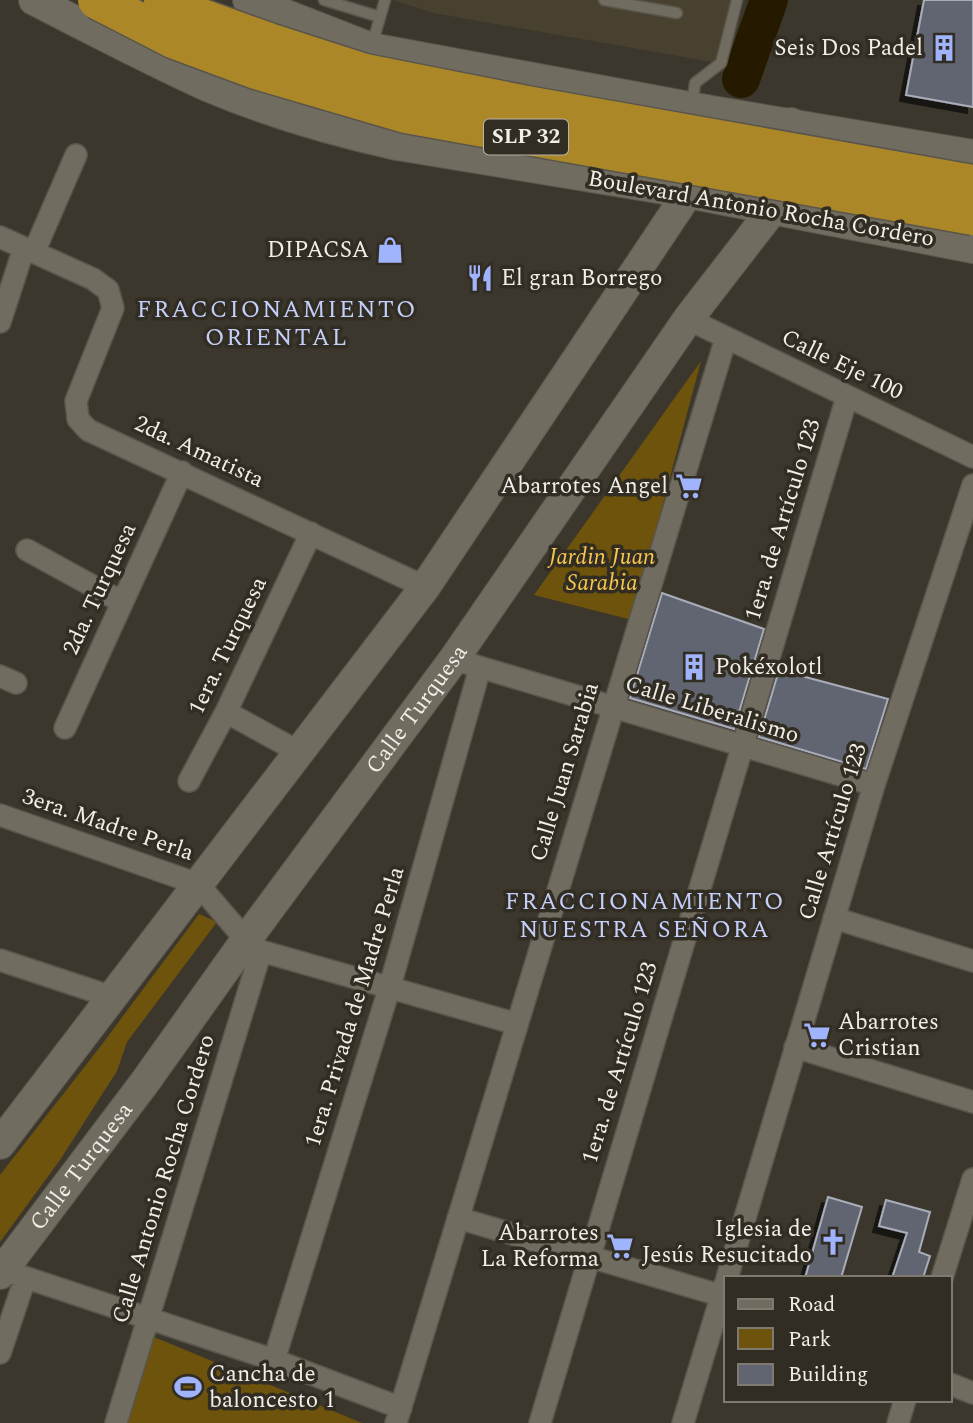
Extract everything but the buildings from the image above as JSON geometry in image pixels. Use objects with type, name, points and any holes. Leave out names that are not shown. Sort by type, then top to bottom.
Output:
[{"type":"highway","name":"Boulevard Antonio Rocha Cordero","points":[[97,0],[176,40],[236,63],[302,85],[406,114],[973,216]]},
{"type":"highway","name":"SLP 32","points":[[163,0],[188,13],[365,73],[520,104],[973,184]]},
{"type":"main road","name":"Boulevard Antonio Rocha Cordero","points":[[33,0],[209,86],[304,121],[397,145],[688,193],[973,248]]},
{"type":"main road","points":[[248,0],[373,44],[613,92],[973,155]]},
{"type":"main road","points":[[597,178],[619,175],[631,167],[644,142],[644,127],[639,113],[631,102],[613,92]]},
{"type":"main road","points":[[5,1127],[112,997],[425,587],[688,193],[697,105]]},
{"type":"main road","name":"Calle Turquesa","points":[[9,1274],[145,1082],[254,945],[467,664],[688,319],[774,209],[791,123]]},
{"type":"main road","points":[[874,230],[849,216],[838,192],[838,178],[849,155],[859,146],[889,141]]},
{"type":"street","points":[[0,323],[29,250],[76,155]]},
{"type":"street","points":[[0,237],[29,250]]},
{"type":"street","name":"2da. Amatista","points":[[29,250],[93,279],[108,290],[113,308],[76,401],[78,419],[88,430],[425,587]]},
{"type":"street","name":"Calle Eje 100","points":[[688,319],[973,457]]},
{"type":"street","name":"Calle Juan Sarabia","points":[[399,1416],[726,338]]},
{"type":"street","name":"1era. de Artículo 123","points":[[540,1423],[847,397]]},
{"type":"street","name":"2da. Turquesa","points":[[65,728],[182,472]]},
{"type":"street","name":"Calle Artículo 123","points":[[728,1276],[874,785],[973,485]]},
{"type":"street","name":"1era. Turquesa","points":[[189,781],[226,712],[311,533]]},
{"type":"street","points":[[27,550],[122,602]]},
{"type":"street","name":"Calle Liberalismo","points":[[467,664],[874,785]]},
{"type":"street","name":"1era. Privada de Madre Perla","points":[[274,1360],[390,986],[467,664]]},
{"type":"street","points":[[226,712],[299,752]]},
{"type":"street","name":"3era. Madre Perla","points":[[0,815],[198,884]]},
{"type":"street","points":[[198,884],[254,945],[517,1024]]},
{"type":"street","points":[[834,918],[972,957]]},
{"type":"street","name":"Calle Antonio Rocha Cordero","points":[[116,1423],[148,1320],[254,945]]},
{"type":"street","points":[[0,960],[112,997]]},
{"type":"street","points":[[795,1047],[973,1102]]},
{"type":"street","points":[[943,1276],[973,1179]]},
{"type":"street","points":[[458,1218],[589,1256],[724,1287]]},
{"type":"street","points":[[0,1353],[9,1274],[274,1360],[399,1416]]},
{"type":"street","name":"Calle Artículo 123","points":[[683,1423],[724,1290]]},
{"type":"street","points":[[952,1385],[973,1393]]},
{"type":"street","points":[[898,1423],[904,1402]]},
{"type":"lane","points":[[324,0],[380,17]]},
{"type":"lane","points":[[385,0],[373,44],[697,105],[695,83],[721,63],[737,0]]},
{"type":"lane","points":[[604,0],[677,13]]},
{"type":"shaded area","points":[[393,0],[734,0],[718,63],[434,13]]},
{"type":"green space","name":"Jardin Juan Sarabia","points":[[701,361],[632,620],[534,595]]},
{"type":"green space","points":[[199,914],[217,922],[127,1042],[117,1071],[60,1160],[0,1242],[0,1175]]},
{"type":"green space","points":[[154,1337],[362,1423],[127,1423]]},
{"type":"waterway","points":[[741,79],[769,0]]},
{"type":"place","name":"Seis Dos Padel","points":[[944,48]]},
{"type":"place","name":"DIPACSA","points":[[390,250]]},
{"type":"place","name":"El gran Borrego","points":[[480,278]]},
{"type":"place","name":"Abarrotes Angel","points":[[689,486]]},
{"type":"place","name":"Pokéxolotl","points":[[694,667]]},
{"type":"place","name":"Abarrotes Cristian","points":[[817,1035]]},
{"type":"place","name":"Iglesia de Jesús Resucitado","points":[[833,1242]]},
{"type":"place","name":"Abarrotes La Reforma","points":[[620,1246]]},
{"type":"place","name":"Cancha de baloncesto 1","points":[[188,1387]]},
{"type":"district","name":"FRACCIONAMIENTO ORIENTAL","points":[[277,324]]},
{"type":"district","name":"FRACCIONAMIENTO NUESTRA SEÑORA","points":[[645,916]]}]
